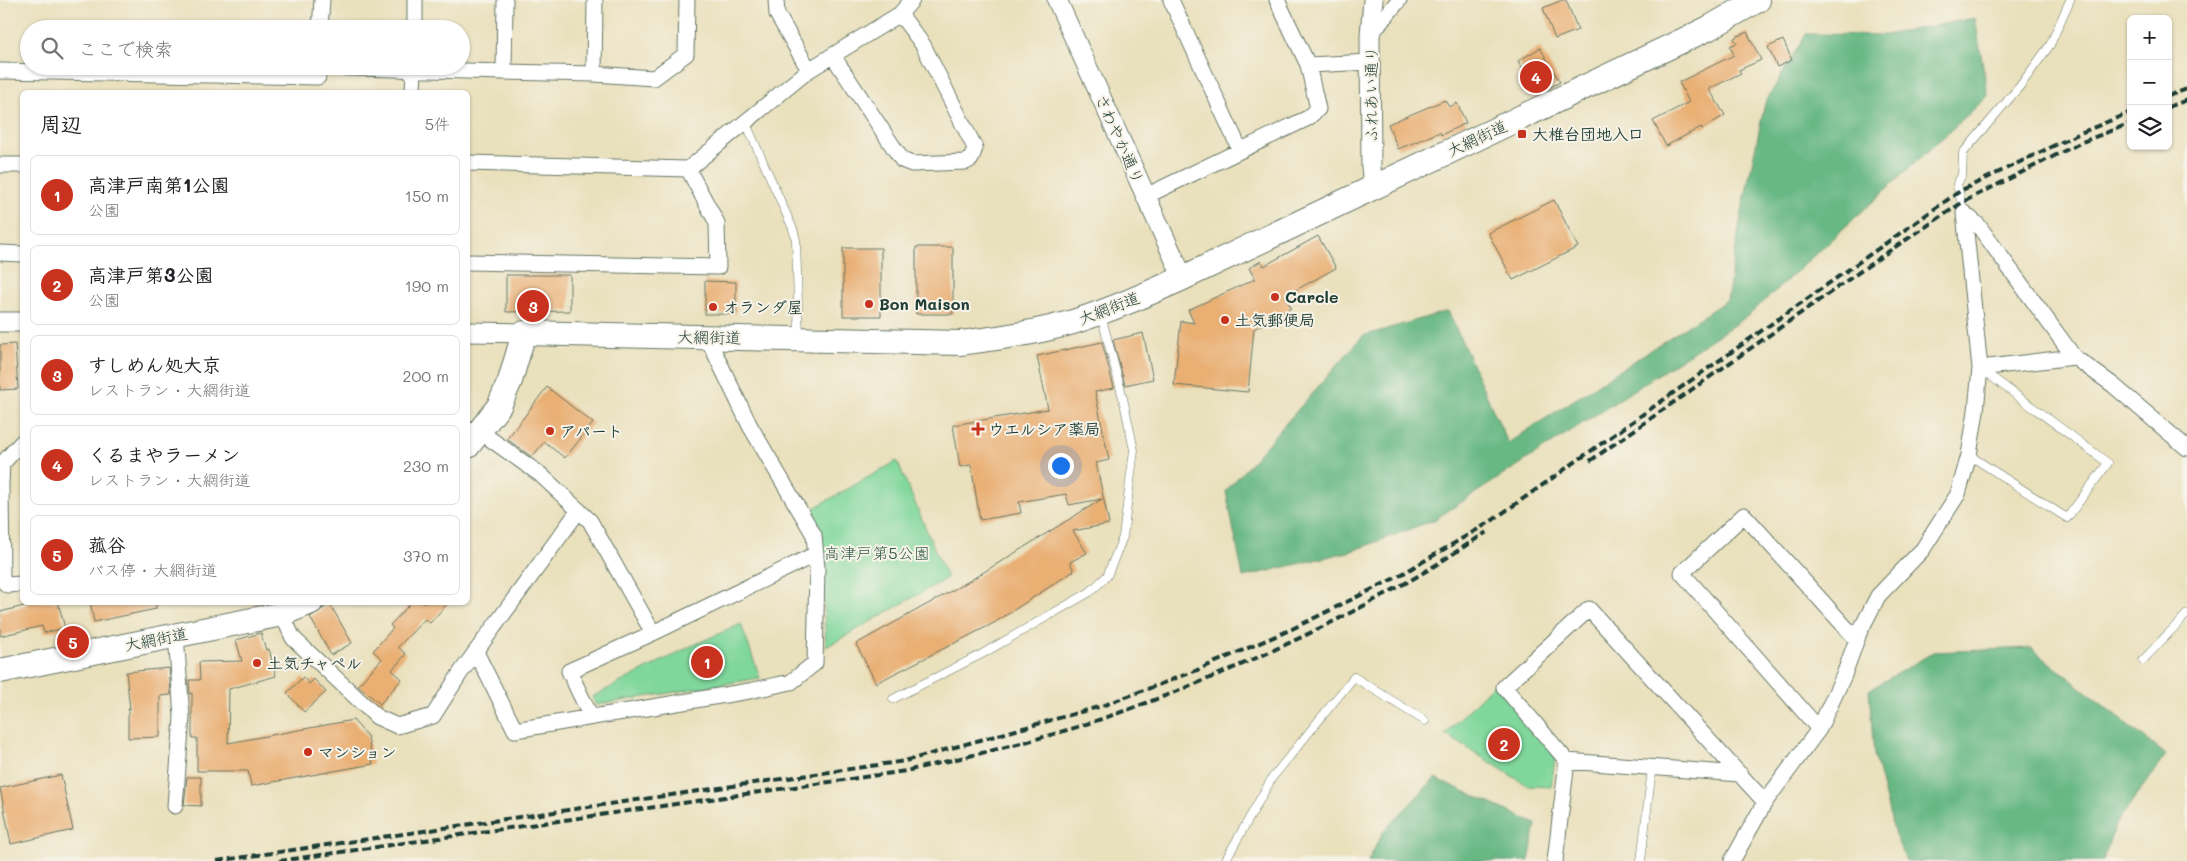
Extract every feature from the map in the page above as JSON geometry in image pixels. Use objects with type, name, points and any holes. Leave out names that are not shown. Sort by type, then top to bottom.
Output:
[{"type":"main road","name":"大網街道","points":[[524,333],[960,343],[1014,336],[1072,322],[1121,306],[1183,278],[1709,28],[1758,0]]},
{"type":"main road","points":[[473,438],[498,406],[510,381],[524,333]]},
{"type":"main road","name":"大網街道","points":[[0,671],[282,614],[304,605]]},
{"type":"street","points":[[321,20],[322,0]]},
{"type":"street","points":[[414,20],[415,0]]},
{"type":"street","points":[[504,72],[505,0]]},
{"type":"street","points":[[594,74],[595,0]]},
{"type":"street","points":[[470,70],[594,74],[654,78],[686,54],[688,0]]},
{"type":"street","points":[[776,0],[777,14],[809,70]]},
{"type":"street","points":[[470,162],[688,169],[745,120],[809,70],[900,14],[912,0]]},
{"type":"street","name":"さわやか通り","points":[[1057,0],[1183,278]]},
{"type":"street","points":[[1171,0],[1240,150]]},
{"type":"street","points":[[1146,196],[1308,118],[1318,109],[1308,65],[1277,0]]},
{"type":"street","name":"ふれあい通り","points":[[1373,0],[1370,35],[1371,167],[1373,187]]},
{"type":"street","points":[[1370,35],[1399,0]]},
{"type":"street","points":[[833,56],[902,160],[912,164],[966,162],[971,159],[975,148],[923,45],[900,14]]},
{"type":"street","points":[[1308,65],[1371,62]]},
{"type":"street","points":[[0,71],[20,71]]},
{"type":"street","points":[[318,75],[318,90]]},
{"type":"street","points":[[413,90],[414,75]]},
{"type":"street","points":[[0,165],[20,165]]},
{"type":"street","points":[[470,262],[718,267],[717,223],[688,169]]},
{"type":"street","points":[[1964,213],[1978,225],[2074,357],[2113,385],[2187,448]]},
{"type":"street","points":[[1732,861],[1765,802],[1819,729],[1878,596],[1923,550],[1958,494],[1969,455],[1976,412],[1980,368],[1964,213]]},
{"type":"street","points":[[0,253],[20,254]]},
{"type":"street","points":[[0,322],[20,322]]},
{"type":"street","points":[[470,332],[524,333]]},
{"type":"street","points":[[476,652],[515,730],[750,691],[791,682],[815,663],[817,568],[814,535],[750,426],[707,337]]},
{"type":"street","points":[[1980,368],[2074,357]]},
{"type":"street","points":[[473,438],[541,475],[590,521],[654,633]]},
{"type":"street","points":[[20,444],[2,464],[1,484],[2,580],[6,585],[20,584]]},
{"type":"street","points":[[282,614],[292,638],[377,717],[397,726],[433,716],[476,652],[579,510]]},
{"type":"street","points":[[1819,729],[1682,573],[1744,515],[1857,640]]},
{"type":"street","points":[[591,717],[569,671],[654,633],[816,554]]},
{"type":"street","points":[[1740,774],[1568,761],[1504,686],[1589,609],[1740,774],[1765,802]]},
{"type":"street","points":[[175,806],[182,717],[176,635]]},
{"type":"street","points":[[1555,861],[1568,761]]},
{"type":"lane","points":[[1964,213],[1957,184],[1962,175],[1963,153],[2020,86],[2050,45],[2070,0]]},
{"type":"lane","points":[[745,120],[793,229],[796,240],[800,340]]},
{"type":"lane","points":[[893,699],[990,650],[1090,592],[1107,576],[1123,537],[1134,450],[1123,398],[1100,313]]},
{"type":"lane","points":[[1969,455],[2067,518],[2108,463],[1980,368]]},
{"type":"lane","points":[[2143,660],[2187,614]]},
{"type":"lane","points":[[1226,861],[1272,778],[1354,676],[1425,722]]},
{"type":"lane","points":[[1641,861],[1652,768]]},
{"type":"green space","points":[[1975,18],[1988,96],[1749,315],[1434,520],[1352,551],[1243,577],[1226,491],[1363,336],[1448,311],[1508,443],[1727,300],[1742,211],[1765,103],[1806,34],[1885,35]]},
{"type":"green space","name":"高津戸第5公園","points":[[897,461],[947,578],[826,647],[821,540],[807,512]]},
{"type":"green space","points":[[741,624],[760,678],[596,705],[592,697],[689,647]]},
{"type":"green space","points":[[2031,648],[2166,755],[2115,825],[2103,861],[1906,861],[1895,835],[1874,754],[1869,690],[1934,652]]},
{"type":"green space","points":[[1494,684],[1556,753],[1551,787],[1528,786],[1445,734]]},
{"type":"green space","points":[[1435,778],[1536,824],[1529,861],[1368,861],[1383,832]]},
{"type":"building","points":[[1566,0],[1578,30],[1555,39],[1543,8]]},
{"type":"building","points":[[1747,32],[1761,60],[1739,70],[1741,73],[1709,89],[1725,115],[1702,129],[1701,127],[1666,146],[1653,121],[1689,102],[1679,82],[1734,55],[1730,46],[1737,43],[1734,38]]},
{"type":"building","points":[[1783,40],[1792,60],[1777,67],[1768,47]]},
{"type":"building","points":[[1540,48],[1560,82],[1538,94],[1518,61]]},
{"type":"building","points":[[1445,100],[1449,107],[1457,103],[1466,123],[1441,135],[1440,132],[1398,149],[1388,124]]},
{"type":"building","points":[[1554,200],[1578,247],[1513,280],[1488,233]]},
{"type":"building","points":[[1318,236],[1336,268],[1285,296],[1291,308],[1254,329],[1248,392],[1174,385],[1181,321],[1194,323],[1188,310],[1255,279],[1249,268],[1261,261],[1264,266]]},
{"type":"building","points":[[916,247],[953,247],[953,314],[916,314]]},
{"type":"building","points":[[843,248],[881,248],[881,316],[843,316]]},
{"type":"building","points":[[506,275],[570,275],[570,311],[506,312]]},
{"type":"building","points":[[705,281],[736,282],[736,314],[705,314]]},
{"type":"building","points":[[1143,333],[1153,379],[1125,385],[1113,340]]},
{"type":"building","points":[[1102,342],[1114,388],[1095,392],[1109,460],[1096,463],[1109,524],[1073,531],[1087,553],[1070,562],[1074,571],[994,623],[876,683],[856,644],[971,580],[1102,499],[1069,505],[1066,494],[1019,502],[1021,513],[980,520],[971,465],[960,467],[953,425],[1048,409],[1037,356]]},
{"type":"building","points":[[15,344],[18,389],[0,390],[0,345]]},
{"type":"building","name":"アパート","points":[[547,387],[593,423],[565,458],[544,442],[532,457],[507,439]]},
{"type":"building","points":[[28,605],[59,605],[65,628],[44,633],[42,626],[0,636],[0,612]]},
{"type":"building","points":[[91,605],[156,605],[156,609],[94,622]]},
{"type":"building","points":[[331,605],[352,643],[331,655],[310,617]]},
{"type":"building","points":[[409,605],[446,605],[430,623],[425,619],[398,647],[406,654],[392,670],[402,679],[380,704],[358,685],[382,659],[373,651],[393,628],[390,625]]},
{"type":"building","points":[[261,633],[266,650],[269,649],[276,676],[229,689],[228,743],[353,720],[368,737],[373,764],[251,786],[248,771],[197,771],[197,738],[192,738],[192,693],[190,694],[189,680],[200,680],[199,662],[242,661],[236,640]]},
{"type":"building","points":[[169,668],[171,695],[160,696],[160,737],[128,738],[128,709],[130,709],[126,672]]},
{"type":"building","points":[[303,677],[309,684],[314,679],[326,692],[304,712],[287,693]]},
{"type":"building","points":[[61,775],[73,830],[11,844],[0,788]]},
{"type":"building","points":[[187,777],[201,777],[201,806],[184,805]]},
{"type":"railway","points":[[2172,95],[2187,89]]},
{"type":"railway","points":[[2172,106],[2187,100]]},
{"type":"railway","points":[[217,861],[905,761],[1102,706],[1195,671],[1292,629],[1397,577],[1490,522],[1960,191],[2078,134],[2127,114]]},
{"type":"railway","points":[[1590,461],[1892,249],[1963,202],[2082,142],[2127,125]]},
{"type":"railway","points":[[279,861],[906,771],[1033,740],[1145,703],[1256,658],[1400,586],[1487,532]]},
{"type":"place","name":"くるまやラーメン","points":[[1536,77]]},
{"type":"place","name":"大椎台団地入口","points":[[1522,134]]},
{"type":"place","name":"Carcle","points":[[1275,297]]},
{"type":"place","name":"Bon Maison","points":[[869,304]]},
{"type":"place","name":"すしめん処大京","points":[[533,306]]},
{"type":"place","name":"オランダ屋","points":[[713,307]]},
{"type":"place","name":"土気郵便局","points":[[1225,320]]},
{"type":"place","name":"ウエルシア薬局","points":[[978,429]]},
{"type":"place","name":"アパート","points":[[550,431]]},
{"type":"place","name":"菰谷","points":[[73,642]]},
{"type":"place","name":"高津戸南第1公園","points":[[707,662]]},
{"type":"place","name":"土気チャペル","points":[[257,663]]},
{"type":"place","name":"高津戸第3公園","points":[[1504,744]]},
{"type":"place","name":"マンション","points":[[308,752]]}]
